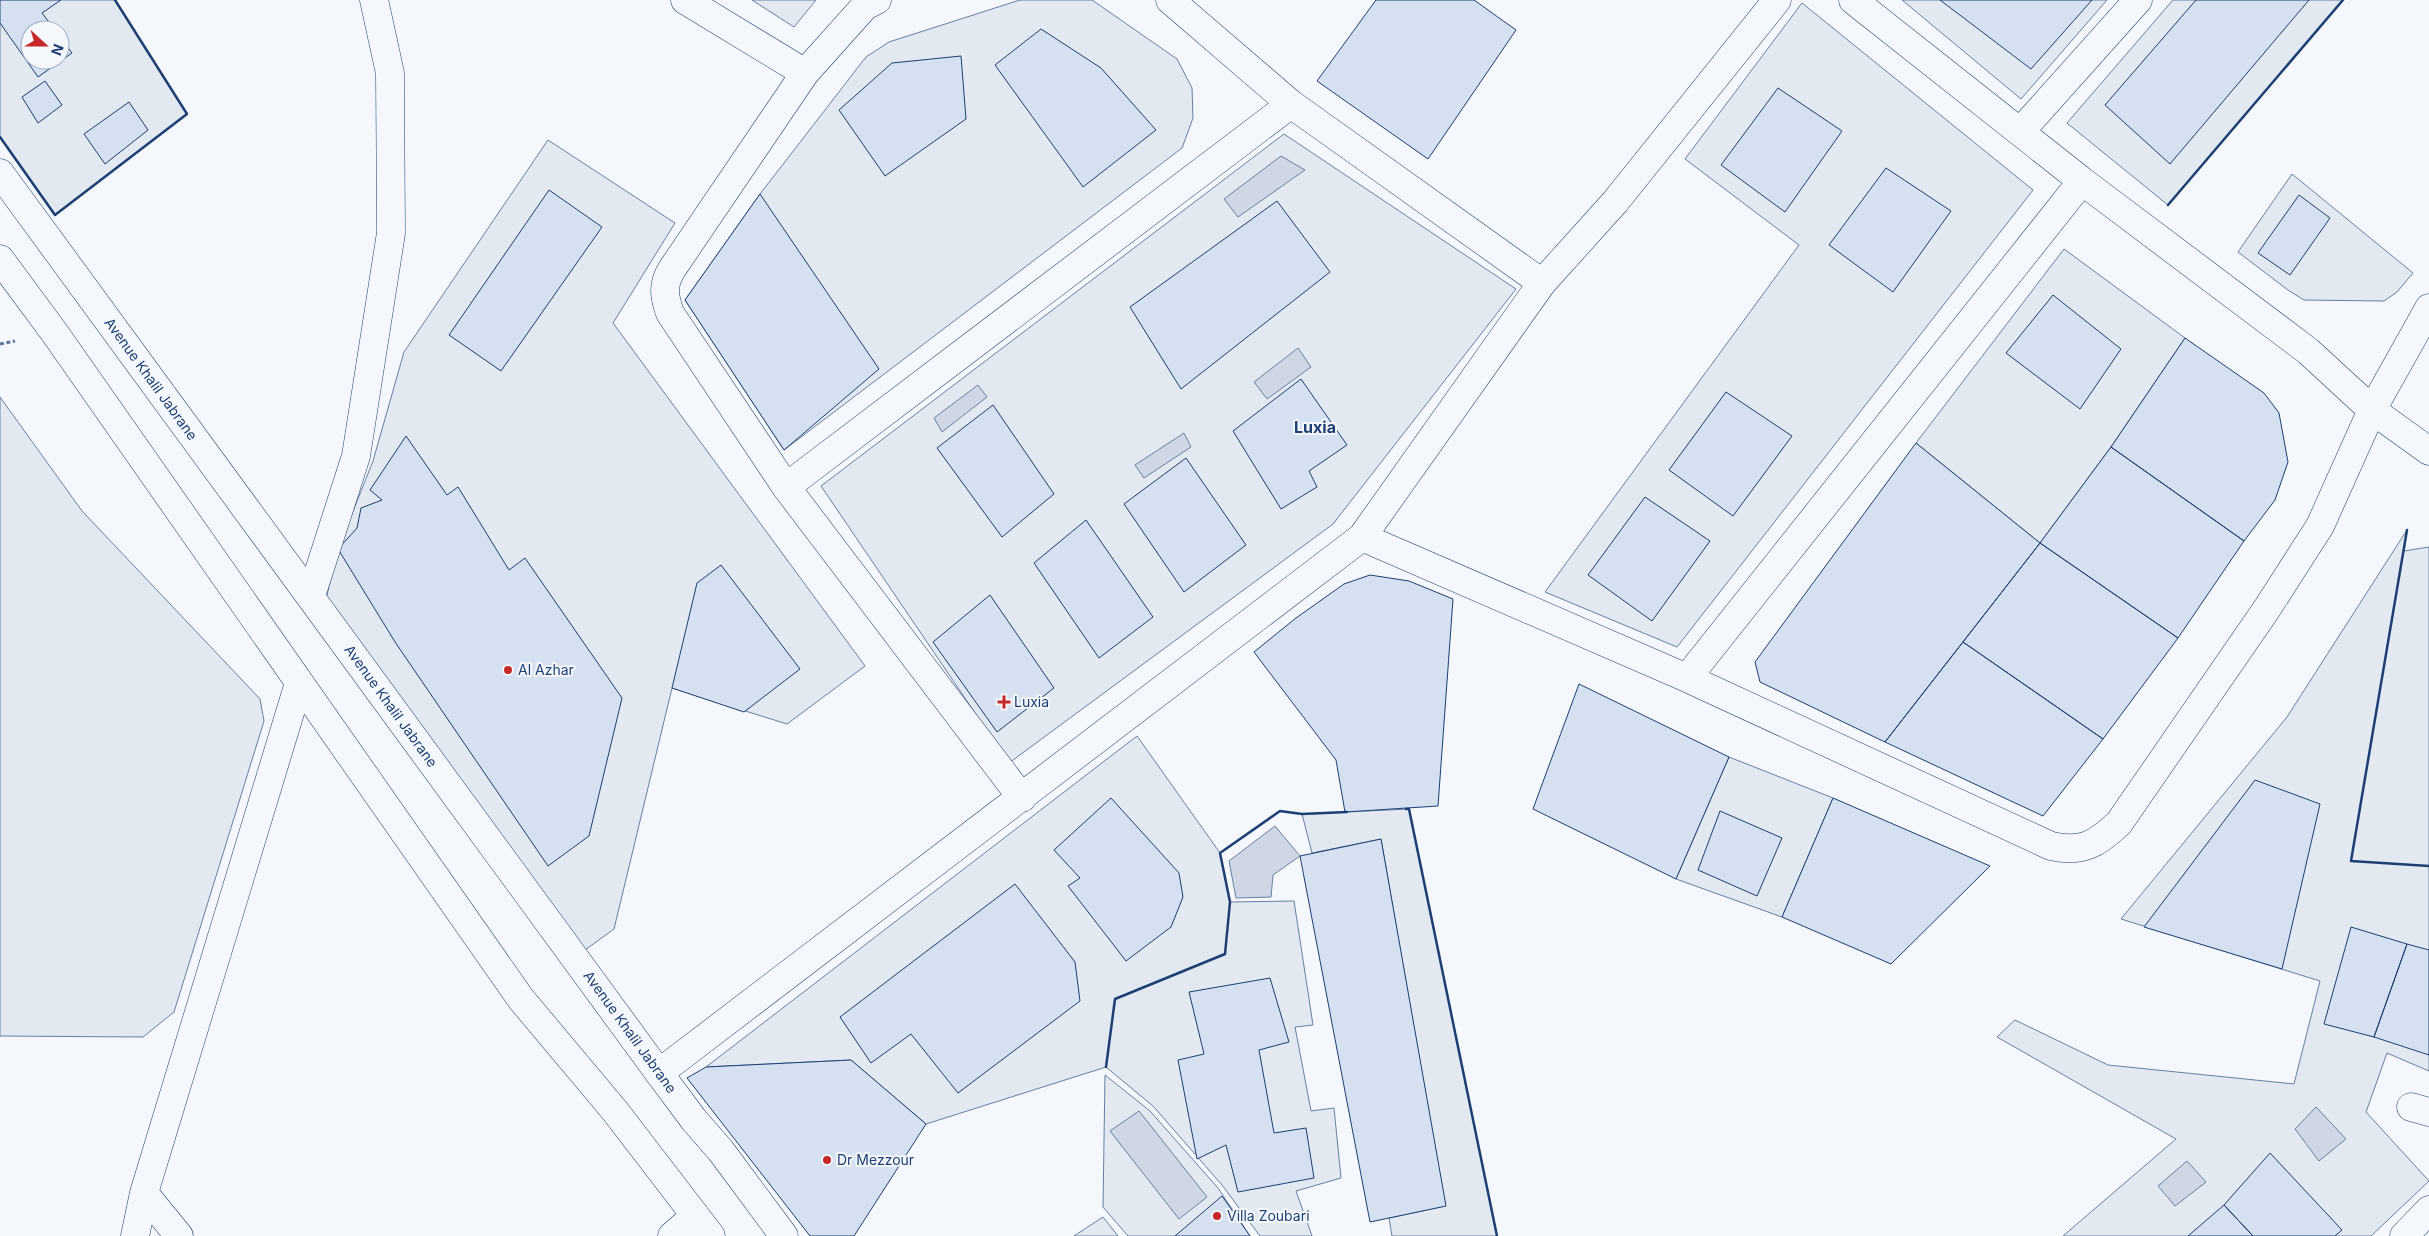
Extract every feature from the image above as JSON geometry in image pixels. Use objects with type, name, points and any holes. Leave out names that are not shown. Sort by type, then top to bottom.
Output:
[{"type":"street","points":[[311,596],[356,456],[391,233],[390,73],[374,0]]},
{"type":"street","points":[[685,0],[805,73]]},
{"type":"street","points":[[877,0],[865,6],[805,73],[672,269],[665,281],[664,296],[670,313],[786,487],[1022,798]]},
{"type":"street","points":[[1170,0],[1292,104],[1542,283]]},
{"type":"street","points":[[659,1073],[1362,537],[1542,283],[1615,202],[1777,0]]},
{"type":"street","points":[[1853,0],[2082,181],[2308,351],[2372,410],[2429,451]]},
{"type":"street","points":[[2020,132],[2138,0]]},
{"type":"street","points":[[786,487],[1292,104]]},
{"type":"street","name":"Avenue Khalil Jabrane","points":[[0,173],[659,1073],[784,1236]]},
{"type":"street","points":[[1687,678],[2082,181]]},
{"type":"street","points":[[0,259],[521,999],[615,1110],[703,1226],[672,1236]]},
{"type":"street","points":[[1362,537],[1687,678],[2051,846],[2066,849],[2085,847],[2100,841],[2119,823],[2266,610],[2320,526],[2372,410],[2429,308]]},
{"type":"street","points":[[135,1236],[144,1193],[299,683]]},
{"type":"street","points":[[144,1193],[178,1236]]},
{"type":"street","points":[[2404,1236],[2429,1210]]},
{"type":"shaded area","points":[[0,0],[115,0],[187,114],[55,215],[0,137]]},
{"type":"shaded area","points":[[752,0],[816,0],[794,27]]},
{"type":"shaded area","points":[[1020,0],[1092,0],[1177,59],[1192,88],[1193,118],[1182,148],[784,450],[685,300],[760,194],[866,57],[889,42]]},
{"type":"shaded area","points":[[1902,0],[2107,0],[2021,99]]},
{"type":"shaded area","points":[[2173,0],[2343,0],[2168,205],[2067,123]]},
{"type":"shaded area","points":[[1802,3],[2033,190],[1677,647],[1545,592],[1799,245],[1685,159]]},
{"type":"shaded area","points":[[1284,134],[1516,289],[1333,524],[1009,763],[821,486]]},
{"type":"shaded area","points":[[548,140],[675,223],[613,323],[865,666],[787,724],[672,688],[614,929],[585,950],[326,599],[338,549],[373,461],[404,352]]},
{"type":"shaded area","points":[[1281,156],[1305,170],[1238,217],[1224,199]]},
{"type":"shaded area","points":[[2292,174],[2413,273],[2397,292],[2384,301],[2304,300],[2238,252]]},
{"type":"shaded area","points":[[2064,249],[2185,338],[2111,447],[2040,543],[1916,443]]},
{"type":"shaded area","points":[[1298,348],[1311,367],[1267,399],[1254,382]]},
{"type":"shaded area","points":[[978,385],[987,397],[942,432],[934,418]]},
{"type":"shaded area","points":[[0,397],[82,511],[260,699],[264,721],[174,1012],[143,1037],[0,1036]]},
{"type":"shaded area","points":[[1184,433],[1191,447],[1144,478],[1135,465]]},
{"type":"shaded area","points":[[2407,530],[2404,551],[2429,547],[2429,1071],[2387,1053],[2366,1112],[2429,1181],[2371,1236],[2063,1236],[2176,1139],[1997,1037],[2015,1020],[2108,1065],[2294,1084],[2320,981],[2121,919],[2287,717]]},
{"type":"shaded area","points":[[1137,736],[1220,853],[1230,902],[1294,901],[1313,1025],[1295,1027],[1311,1111],[1334,1108],[1341,1178],[1296,1191],[1312,1236],[1260,1236],[1222,1185],[1153,1106],[1106,1067],[926,1124],[851,1060],[706,1067]]},
{"type":"shaded area","points":[[1729,757],[1833,798],[1782,917],[1676,879]]},
{"type":"shaded area","points":[[1409,809],[1497,1236],[1392,1236],[1389,1218],[1445,1206],[1381,839],[1312,853],[1302,814]]},
{"type":"shaded area","points":[[1275,826],[1300,856],[1273,875],[1271,897],[1236,898],[1229,861]]},
{"type":"shaded area","points":[[1105,1075],[1150,1111],[1218,1188],[1250,1236],[1128,1236],[1103,1207]]},
{"type":"shaded area","points":[[2316,1107],[2346,1139],[2319,1161],[2295,1129]]},
{"type":"shaded area","points":[[1139,1111],[1207,1197],[1179,1219],[1110,1131]]},
{"type":"shaded area","points":[[2187,1161],[2206,1182],[2175,1206],[2158,1186]]},
{"type":"shaded area","points":[[1103,1217],[1118,1236],[1074,1236]]},
{"type":"building","points":[[0,0],[61,0],[42,13],[47,20],[20,20],[20,51],[0,23]]},
{"type":"building","points":[[1376,0],[1474,0],[1516,30],[1428,159],[1317,81]]},
{"type":"building","points":[[1940,0],[2092,0],[2031,69]]},
{"type":"building","points":[[2196,0],[2309,0],[2170,164],[2105,105]]},
{"type":"building","points":[[1041,29],[1101,68],[1156,130],[1083,187],[995,65]]},
{"type":"building","points":[[961,56],[966,119],[885,176],[839,110],[892,63]]},
{"type":"building","points":[[33,70],[48,70],[38,77]]},
{"type":"building","points":[[45,81],[62,105],[38,123],[22,97]]},
{"type":"building","points":[[1778,88],[1842,131],[1785,212],[1721,165]]},
{"type":"building","points":[[129,102],[148,130],[105,164],[84,134]]},
{"type":"building","points":[[1886,168],[1951,211],[1893,292],[1829,245]]},
{"type":"building","points":[[549,190],[602,227],[501,371],[449,335]]},
{"type":"building","points":[[760,194],[879,369],[784,450],[685,300]]},
{"type":"building","points":[[2299,195],[2330,218],[2290,275],[2258,253]]},
{"type":"building","points":[[1277,201],[1330,272],[1181,389],[1130,307]]},
{"type":"building","points":[[2053,295],[2121,349],[2080,409],[2006,353]]},
{"type":"building","points":[[2185,338],[2264,393],[2279,413],[2288,462],[2275,500],[2244,541],[2111,447]]},
{"type":"building","points":[[1301,379],[1347,445],[1309,471],[1317,487],[1281,509],[1233,431]]},
{"type":"building","points":[[1726,392],[1792,436],[1733,516],[1669,470]]},
{"type":"building","points":[[993,405],[1054,494],[1002,537],[937,448]]},
{"type":"building","name":"Al Azhar","points":[[406,436],[447,495],[458,487],[509,570],[525,558],[622,698],[589,836],[548,866],[395,642],[338,549],[357,528],[361,508],[382,500],[370,490]]},
{"type":"building","points":[[1916,443],[2040,543],[1885,742],[1760,682],[1755,662]]},
{"type":"building","points":[[2111,447],[2244,541],[2178,638],[2040,543]]},
{"type":"building","points":[[1186,458],[1246,545],[1184,592],[1124,504]]},
{"type":"building","points":[[1645,497],[1710,541],[1652,621],[1588,575]]},
{"type":"building","points":[[1086,520],[1153,617],[1099,658],[1034,563]]},
{"type":"building","points":[[2040,543],[2178,638],[2103,739],[1963,642]]},
{"type":"building","points":[[721,565],[800,669],[744,712],[672,688],[697,583]]},
{"type":"building","points":[[1370,575],[1409,581],[1453,599],[1438,806],[1345,812],[1336,760],[1254,652],[1296,618],[1344,584]]},
{"type":"building","points":[[990,595],[1054,688],[997,732],[933,642]]},
{"type":"building","points":[[1963,642],[2103,739],[2043,816],[1885,742]]},
{"type":"building","points":[[1579,684],[1729,757],[1676,879],[1533,809]]},
{"type":"building","points":[[2255,780],[2320,804],[2282,969],[2144,927]]},
{"type":"building","points":[[1111,798],[1179,873],[1183,897],[1171,927],[1126,961],[1068,886],[1080,878],[1054,850]]},
{"type":"building","points":[[1833,798],[1990,866],[1891,964],[1782,917]]},
{"type":"building","points":[[1720,811],[1782,838],[1757,896],[1698,870]]},
{"type":"building","points":[[1381,839],[1446,1206],[1370,1222],[1300,856]]},
{"type":"building","points":[[1015,884],[1075,962],[1080,1001],[958,1093],[911,1034],[871,1063],[840,1017]]},
{"type":"building","points":[[2351,927],[2407,944],[2374,1037],[2324,1024]]},
{"type":"building","points":[[2407,944],[2429,950],[2429,1055],[2374,1037]]},
{"type":"building","points":[[1270,978],[1289,1042],[1259,1050],[1274,1133],[1306,1128],[1314,1178],[1238,1192],[1226,1145],[1197,1159],[1178,1060],[1204,1054],[1189,992]]},
{"type":"building","name":"Dr Mezzour","points":[[851,1060],[926,1124],[854,1236],[810,1236],[687,1078],[706,1067]]},
{"type":"building","points":[[2270,1153],[2342,1230],[2335,1236],[2253,1236],[2224,1205]]},
{"type":"building","name":"Villa Zoubari","points":[[1222,1196],[1250,1236],[1175,1236]]},
{"type":"building","points":[[2224,1205],[2253,1236],[2188,1236]]},
{"type":"wall","points":[[0,137],[55,215],[187,114],[115,0]]},
{"type":"wall","points":[[2168,205],[2343,0]]},
{"type":"wall","points":[[2407,530],[2351,861],[2429,866]]},
{"type":"wall","points":[[1406,809],[1409,809],[1497,1236]]},
{"type":"wall","points":[[1106,1067],[1115,999],[1225,954],[1230,902],[1220,853],[1280,811],[1302,814],[1347,812]]},
{"type":"place","name":"Al Azhar","points":[[508,670]]},
{"type":"place","name":"Luxia","points":[[1004,702]]},
{"type":"place","name":"Dr Mezzour","points":[[827,1160]]},
{"type":"place","name":"Villa Zoubari","points":[[1217,1216]]},
{"type":"district","name":"Luxia","points":[[1315,427]]}]
